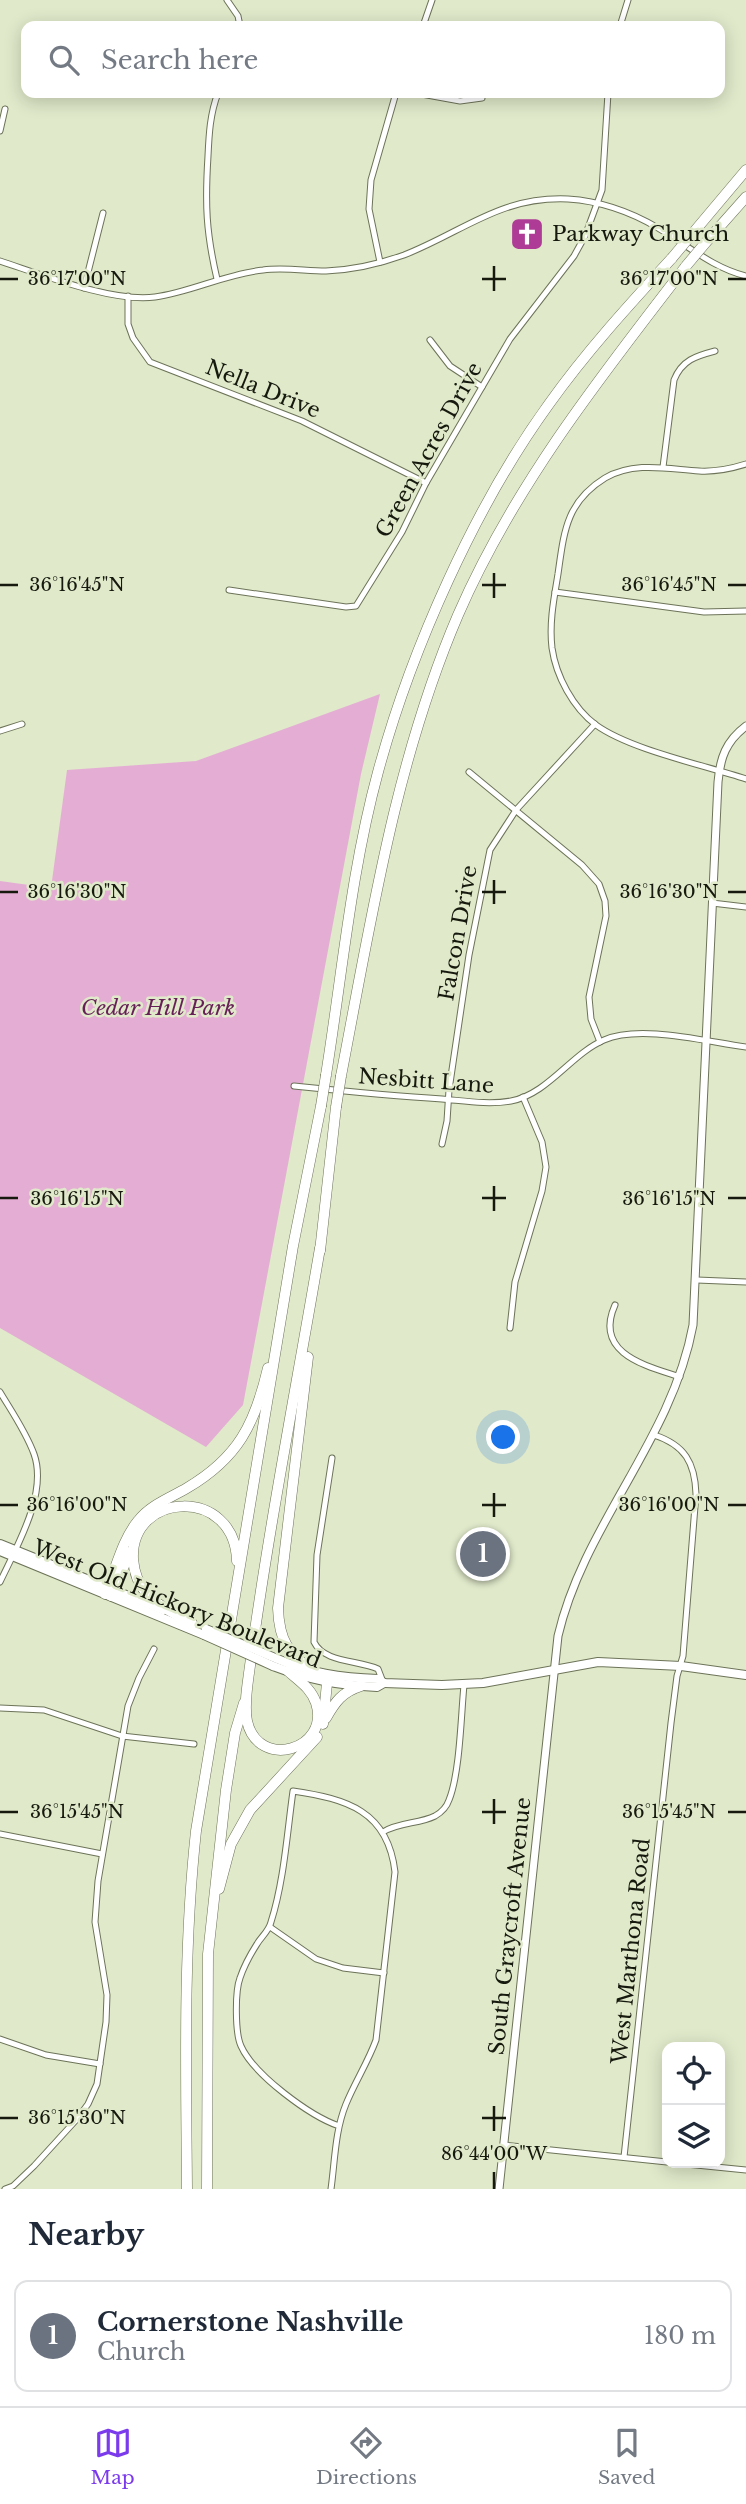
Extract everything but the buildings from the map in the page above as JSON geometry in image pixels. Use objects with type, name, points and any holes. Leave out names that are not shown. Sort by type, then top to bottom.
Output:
[{"type":"highway","points":[[187,2189],[185,1991],[189,1894],[196,1831],[293,1246],[321,1106],[361,846],[378,772],[416,659],[474,530],[525,438],[602,335],[672,258],[746,170]]},
{"type":"highway","points":[[324,1721],[321,1677],[296,1659],[287,1648],[279,1630],[278,1608],[336,1107],[386,846],[407,763],[425,704],[459,612],[498,535],[577,408],[686,266],[746,197]]},
{"type":"highway","points":[[207,2189],[206,1985],[217,1860],[235,1733],[247,1692],[260,1594],[320,1248]]},
{"type":"highway","points":[[110,1592],[129,1534],[139,1520],[151,1509],[214,1470],[244,1434],[259,1403],[285,1303]]},
{"type":"highway","points":[[110,1592],[137,1536],[148,1520],[173,1507],[200,1507],[224,1522],[233,1536],[237,1559],[230,1625]]},
{"type":"highway","points":[[137,1536],[133,1562],[141,1586],[163,1607],[192,1623]]},
{"type":"highway","points":[[247,1692],[248,1724],[256,1738],[277,1750],[298,1746],[312,1734],[316,1726],[316,1701],[308,1688],[288,1671]]},
{"type":"highway","points":[[212,1916],[231,1844],[240,1828],[260,1798],[313,1744],[338,1698],[361,1686]]},
{"type":"main road","name":"West Old Hickory Boulevard","points":[[0,1544],[14,1553],[274,1662],[321,1677],[378,1679],[384,1683]]},
{"type":"main road","name":"West Old Hickory Boulevard","points":[[0,1551],[14,1553]]},
{"type":"main road","name":"West Old Hickory Boulevard","points":[[110,1592],[192,1623],[205,1632]]},
{"type":"main road","name":"West Old Hickory Boulevard","points":[[274,1662],[288,1671],[377,1687],[384,1683],[464,1685],[598,1662],[681,1666],[746,1675]]},
{"type":"street","points":[[227,0],[239,21]]},
{"type":"street","points":[[425,21],[432,0]]},
{"type":"street","points":[[622,21],[628,0]]},
{"type":"street","points":[[216,98],[211,113],[205,207],[208,239],[217,279]]},
{"type":"street","points":[[380,262],[369,209],[371,180],[395,98]]},
{"type":"street","points":[[444,98],[460,101],[482,98]]},
{"type":"street","name":"Green Acres Drive","points":[[229,590],[346,607],[356,606],[402,532],[426,483],[510,339],[574,256],[585,236],[602,190],[608,98]]},
{"type":"street","points":[[0,131],[5,109]]},
{"type":"street","points":[[0,261],[84,288],[153,298],[217,279],[264,270],[329,271],[356,268],[405,254],[517,203],[569,199],[597,203],[621,211],[657,227],[715,265],[746,276]]},
{"type":"street","points":[[84,288],[103,213]]},
{"type":"street","name":"Nella Drive","points":[[128,296],[128,324],[132,338],[150,362],[302,421],[426,483]]},
{"type":"street","points":[[430,340],[450,366],[469,381],[482,387]]},
{"type":"street","points":[[663,467],[674,380],[678,370],[696,356],[715,351]]},
{"type":"street","points":[[746,464],[715,471],[663,467],[628,469],[604,479],[573,508],[565,527],[551,631],[554,659],[565,687],[579,708],[595,724],[627,741],[746,779]]},
{"type":"street","points":[[555,592],[704,612],[746,611]]},
{"type":"street","points":[[0,731],[22,724]]},
{"type":"street","name":"Falcon Drive","points":[[442,1144],[458,1029],[490,850],[516,810],[595,724]]},
{"type":"street","points":[[719,770],[725,748],[746,726]]},
{"type":"street","name":"South Graycroft Avenue","points":[[499,2189],[558,1636],[572,1588],[654,1435],[680,1377],[693,1325],[719,770]]},
{"type":"street","points":[[469,772],[593,875],[604,896],[606,920],[589,997],[591,1019],[600,1042]]},
{"type":"street","points":[[712,903],[746,907]]},
{"type":"street","name":"Nesbitt Lane","points":[[294,1086],[492,1102],[523,1097],[600,1042],[631,1033],[746,1047]]},
{"type":"street","points":[[510,1328],[515,1282],[542,1191],[546,1167],[544,1150],[523,1097]]},
{"type":"street","points":[[697,1280],[746,1282]]},
{"type":"street","points":[[615,1305],[611,1330],[616,1345],[623,1354],[636,1362],[680,1377]]},
{"type":"street","points":[[0,1392],[34,1453],[39,1483],[14,1553],[0,1582]]},
{"type":"street","name":"West Marthona Road","points":[[624,2157],[671,1723],[681,1666],[696,1494],[695,1472],[682,1451],[664,1438],[654,1435]]},
{"type":"street","points":[[332,1458],[317,1555],[314,1642],[326,1655],[379,1669],[384,1683]]},
{"type":"street","points":[[5,2189],[13,2186],[34,2166],[77,2119],[95,2089],[106,2022],[107,1995],[95,1922],[102,1854],[128,1706],[154,1649]]},
{"type":"street","points":[[383,1832],[398,1825],[431,1818],[442,1811],[449,1801],[456,1768],[464,1685]]},
{"type":"street","points":[[0,1708],[44,1710],[122,1736],[194,1744]]},
{"type":"street","points":[[331,2189],[339,2126],[346,2104],[369,2060],[376,2040],[395,1872],[392,1853],[383,1832],[359,1809],[346,1802],[293,1791],[278,1898],[270,1927],[250,1955],[237,1986],[240,2045],[250,2061],[295,2101],[313,2115],[339,2126]]},
{"type":"street","points":[[0,1834],[102,1854]]},
{"type":"street","points":[[270,1927],[316,1959],[343,1968],[384,1973]]},
{"type":"street","points":[[0,2039],[46,2055],[100,2064]]},
{"type":"street","points":[[504,2145],[662,2161]]},
{"type":"street","points":[[725,2168],[746,2170]]},
{"type":"green space","name":"Cedar Hill Park","points":[[380,694],[361,774],[243,1405],[206,1447],[0,1328],[0,881],[51,888],[67,770],[196,761]]},
{"type":"place","name":"Parkway Church","points":[[527,234]]},
{"type":"place","name":"Cornerstone Nashville","points":[[483,1554]]}]
